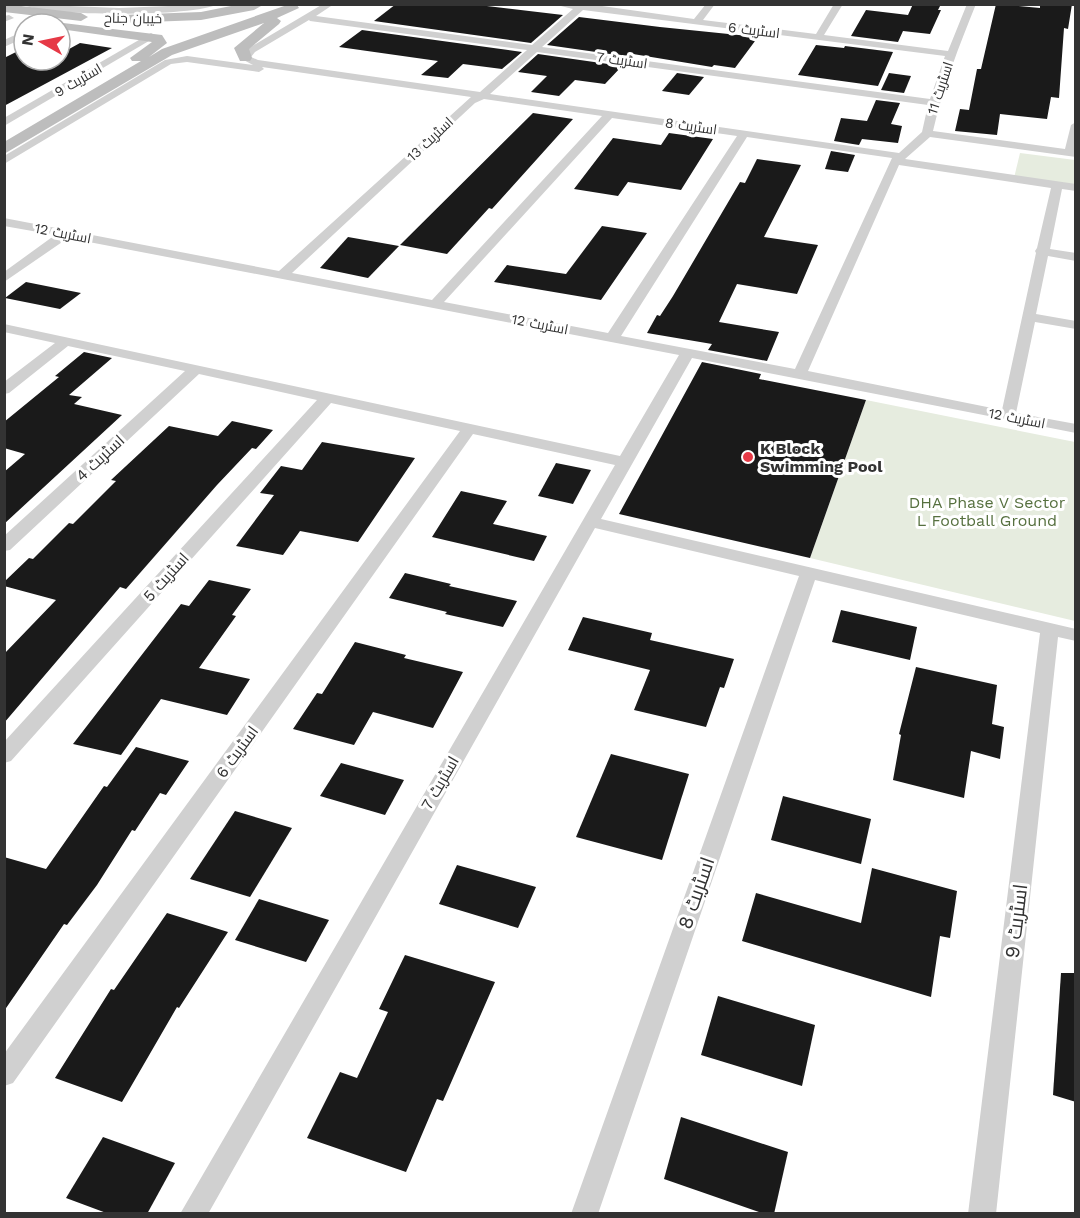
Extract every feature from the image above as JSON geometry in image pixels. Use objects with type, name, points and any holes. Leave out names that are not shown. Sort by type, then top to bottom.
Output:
[{"type":"main road","name":"خیبان جناح","points":[[6,16],[29,7],[114,19],[168,19],[201,16],[261,4]]},
{"type":"main road","name":"خیبان جناح","points":[[79,27],[192,24],[257,16],[297,6]]},
{"type":"main road","points":[[4,149],[166,52],[297,6]]},
{"type":"main road","points":[[245,58],[241,48],[297,6]]},
{"type":"main road","name":"خیبان جناح","points":[[72,26],[154,37],[179,34],[188,38],[182,45]]},
{"type":"main road","points":[[4,135],[155,47],[160,43],[154,37]]},
{"type":"street","points":[[29,7],[137,11],[214,4]]},
{"type":"street","points":[[330,4],[310,18],[252,50],[245,58],[256,63],[477,98]]},
{"type":"street","name":"اسٹریٹ 6","points":[[557,4],[951,54]]},
{"type":"street","points":[[696,22],[711,4]]},
{"type":"street","points":[[818,38],[839,4]]},
{"type":"street","name":"اسٹریٹ 11","points":[[897,159],[912,149],[927,133],[934,103],[951,54],[972,4]]},
{"type":"street","name":"اسٹریٹ 13","points":[[282,275],[582,6]]},
{"type":"street","name":"اسٹریٹ 7","points":[[310,18],[934,103]]},
{"type":"street","name":"اسٹریٹ 9","points":[[4,123],[154,37]]},
{"type":"street","name":"اسٹریٹ 8","points":[[4,161],[168,62],[188,59],[610,114],[1076,188]]},
{"type":"street","points":[[435,304],[610,114]]},
{"type":"street","points":[[927,133],[1073,153],[1076,125]]},
{"type":"street","points":[[612,338],[744,134]]},
{"type":"street","points":[[801,374],[897,159]]},
{"type":"street","points":[[1008,416],[1041,251],[1057,185]]},
{"type":"street","name":"اسٹریٹ 12","points":[[4,222],[688,352],[1076,429]]},
{"type":"street","points":[[4,278],[64,234]]},
{"type":"street","points":[[1041,251],[1076,257]]},
{"type":"street","points":[[1029,317],[1076,325]]},
{"type":"street","points":[[4,328],[624,462]]},
{"type":"street","points":[[4,390],[66,341]]},
{"type":"street","name":"اسٹریٹ 7","points":[[193,1214],[688,352]]},
{"type":"street","name":"اسٹریٹ 4","points":[[4,546],[196,369]]},
{"type":"street","name":"اسٹریٹ 5","points":[[4,756],[327,398]]},
{"type":"street","name":"اسٹریٹ 6","points":[[4,1075],[469,429]]},
{"type":"street","points":[[590,522],[1076,635]]},
{"type":"street","name":"اسٹریٹ 8","points":[[584,1214],[809,573]]},
{"type":"street","name":"اسٹریٹ 9","points":[[982,1214],[1050,629]]},
{"type":"green space","points":[[1020,153],[1075,160],[1075,186],[1014,178]]},
{"type":"green space","name":"DHA Phase V Sector L Football Ground","points":[[866,400],[1075,442],[1075,621],[810,558]]},
{"type":"building","points":[[396,4],[470,4],[563,15],[531,43],[374,21]]},
{"type":"building","points":[[913,4],[941,4],[938,10],[941,10],[930,34],[903,31],[898,42],[851,36],[866,10],[908,15]]},
{"type":"building","points":[[996,4],[1040,8],[1040,4],[1072,4],[1068,29],[1064,28],[1059,98],[1051,97],[1047,119],[1000,114],[997,135],[955,131],[960,109],[969,110],[977,69],[981,69]]},
{"type":"building","points":[[579,17],[758,37],[735,68],[714,65],[712,67],[633,54],[631,57],[547,45]]},
{"type":"building","points":[[362,30],[522,52],[502,69],[463,64],[448,78],[421,75],[438,61],[339,47]]},
{"type":"building","points":[[80,43],[112,48],[72,69],[72,47]]},
{"type":"building","points":[[816,45],[893,52],[878,86],[798,75]]},
{"type":"building","points":[[12,54],[12,72],[67,72],[4,106],[4,58]]},
{"type":"building","points":[[538,54],[622,66],[605,84],[575,80],[559,96],[531,92],[547,76],[518,72]]},
{"type":"building","points":[[677,73],[704,77],[689,95],[662,91]]},
{"type":"building","points":[[889,73],[911,76],[904,93],[881,90]]},
{"type":"building","points":[[876,100],[900,103],[891,124],[902,126],[898,143],[862,139],[859,145],[834,141],[841,118],[867,121]]},
{"type":"building","points":[[533,113],[573,119],[492,209],[489,208],[447,254],[400,245]]},
{"type":"building","points":[[669,133],[713,139],[681,190],[628,182],[618,196],[574,189],[613,138],[661,145]]},
{"type":"building","points":[[831,151],[855,155],[848,172],[825,169]]},
{"type":"building","points":[[757,159],[801,165],[764,237],[818,245],[797,294],[737,284],[719,322],[779,332],[767,361],[708,350],[712,344],[647,333],[657,315],[660,316],[673,296],[740,182],[745,183]]},
{"type":"building","points":[[602,226],[647,233],[601,300],[494,282],[507,265],[566,274]]},
{"type":"building","points":[[348,237],[399,246],[368,278],[320,268]]},
{"type":"building","points":[[26,282],[81,293],[60,309],[5,298]]},
{"type":"building","points":[[84,352],[112,358],[69,395],[82,397],[74,404],[122,415],[4,524],[4,472],[25,454],[4,448],[4,422],[59,377],[55,376]]},
{"type":"building","name":"K Block Swimming Pool","points":[[702,362],[761,374],[759,379],[866,400],[810,558],[619,514]]},
{"type":"building","points":[[232,421],[273,430],[256,449],[252,448],[217,485],[126,589],[120,587],[4,723],[4,654],[56,600],[4,586],[4,582],[29,558],[33,559],[69,523],[73,524],[116,481],[111,480],[169,426],[218,436]]},
{"type":"building","points":[[322,442],[415,458],[358,542],[300,531],[283,555],[236,546],[274,495],[260,493],[281,466],[302,470]]},
{"type":"building","points":[[556,463],[591,470],[573,504],[538,496]]},
{"type":"building","points":[[461,491],[507,501],[493,524],[547,536],[534,561],[432,537]]},
{"type":"building","points":[[405,573],[451,584],[449,586],[517,601],[503,627],[445,614],[447,612],[389,598]]},
{"type":"building","points":[[209,580],[251,589],[232,615],[236,616],[199,668],[250,679],[227,715],[161,699],[121,755],[73,744],[181,604],[189,606]]},
{"type":"building","points":[[841,610],[917,627],[910,660],[832,642]]},
{"type":"building","points":[[583,617],[652,633],[650,640],[734,659],[724,688],[720,687],[706,727],[634,710],[650,670],[568,650]]},
{"type":"building","points":[[355,642],[406,655],[404,658],[463,672],[433,728],[373,712],[354,745],[293,729],[317,693],[322,694]]},
{"type":"building","points":[[916,667],[997,685],[992,724],[1004,727],[1000,759],[971,751],[964,798],[893,780],[901,735],[899,734]]},
{"type":"building","points":[[136,747],[189,761],[166,795],[160,793],[135,831],[132,830],[97,885],[67,925],[64,924],[4,1011],[4,857],[46,869],[104,786],[107,787]]},
{"type":"building","points":[[611,754],[689,774],[662,860],[576,837]]},
{"type":"building","points":[[341,763],[404,780],[385,815],[320,796]]},
{"type":"building","points":[[783,796],[871,819],[861,864],[771,840]]},
{"type":"building","points":[[235,811],[292,828],[250,897],[190,879]]},
{"type":"building","points":[[457,865],[536,887],[518,928],[439,904]]},
{"type":"building","points":[[872,868],[957,891],[950,938],[940,936],[931,997],[742,941],[756,893],[861,923]]},
{"type":"building","points":[[259,899],[329,920],[306,962],[235,940]]},
{"type":"building","points":[[167,913],[228,932],[179,1008],[177,1007],[122,1102],[55,1078],[111,989],[114,990]]},
{"type":"building","points":[[405,955],[495,982],[443,1101],[437,1099],[406,1172],[307,1138],[340,1072],[357,1078],[388,1012],[379,1009]]},
{"type":"building","points":[[1061,973],[1076,973],[1076,1102],[1053,1095]]},
{"type":"building","points":[[718,996],[815,1025],[802,1086],[701,1055]]},
{"type":"building","points":[[681,1117],[788,1152],[774,1214],[765,1214],[664,1179]]},
{"type":"building","points":[[103,1137],[175,1163],[147,1214],[109,1214],[66,1198]]},
{"type":"place","name":"K Block Swimming Pool","points":[[748,457]]}]
